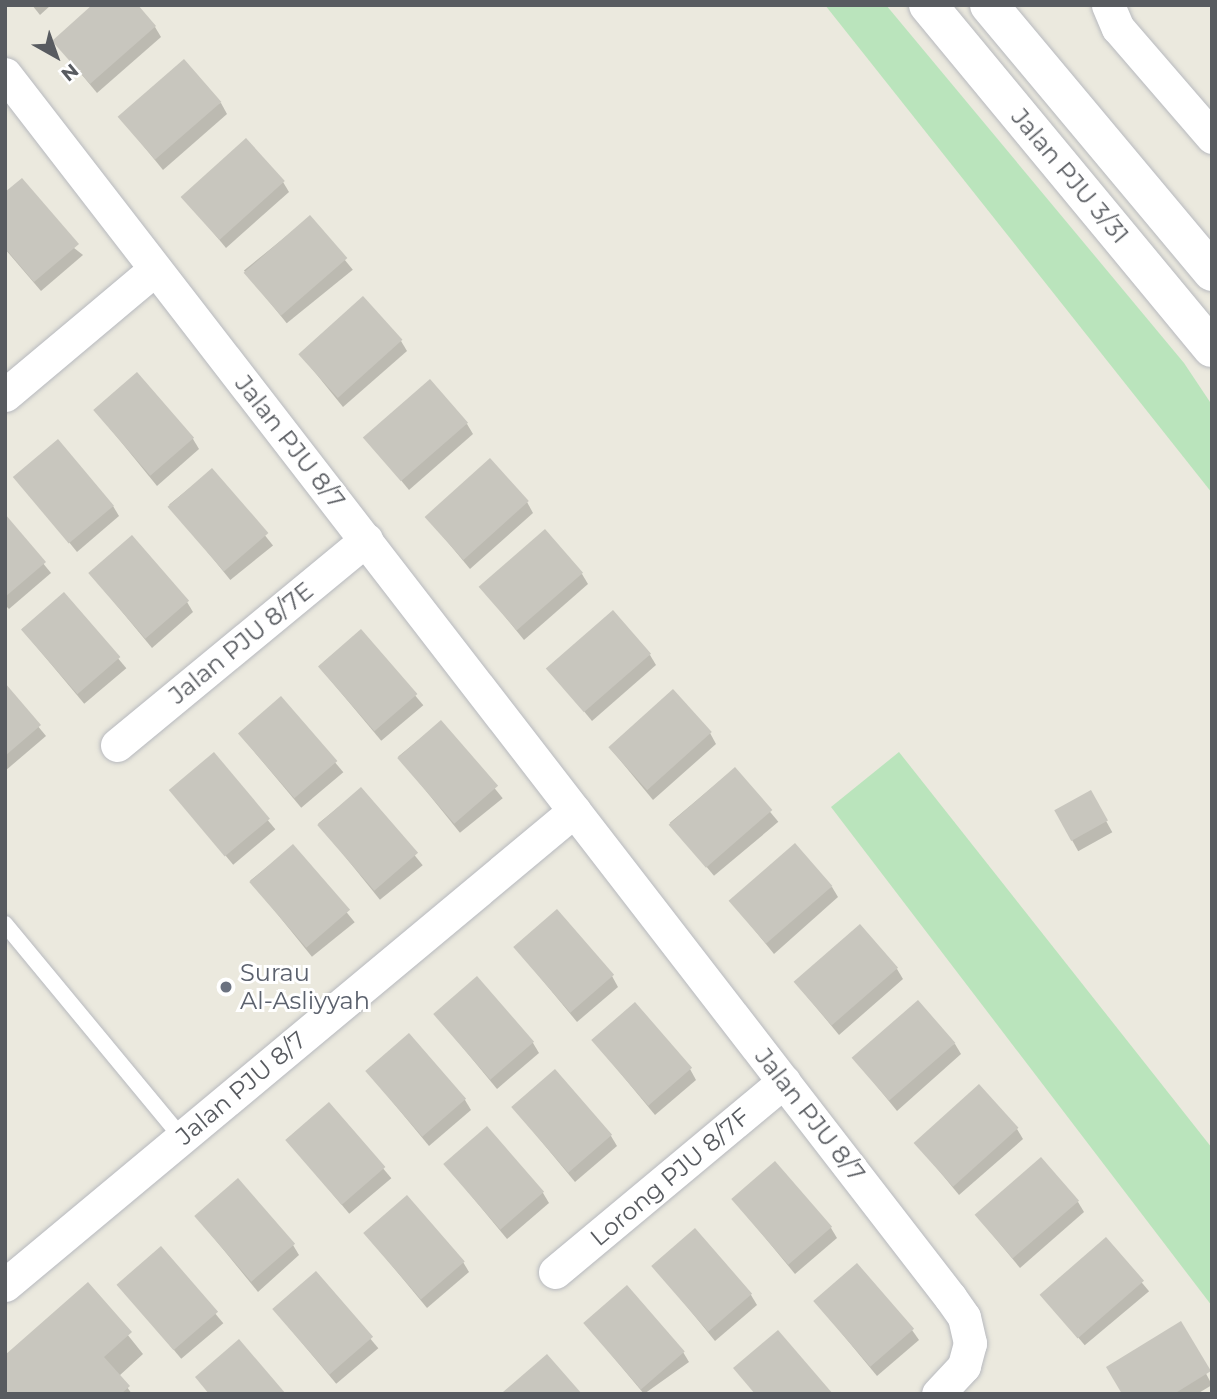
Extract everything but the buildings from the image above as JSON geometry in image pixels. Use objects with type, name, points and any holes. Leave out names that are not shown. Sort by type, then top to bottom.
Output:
[{"type":"street","name":"Jalan PJU 3/31","points":[[928,5],[1212,348]]},
{"type":"street","name":"Jalan PJU 3/31","points":[[989,5],[1212,272]]},
{"type":"street","points":[[1108,5],[1118,28],[1212,137]]},
{"type":"street","name":"Jalan PJU 8/7","points":[[5,74],[964,1317],[970,1343],[964,1366],[938,1394]]},
{"type":"street","points":[[5,396],[155,269]]},
{"type":"street","name":"Jalan PJU 8/7E","points":[[117,745],[366,540]]},
{"type":"street","name":"Jalan PJU 8/7","points":[[5,1285],[574,811]]},
{"type":"street","name":"Lorong PJU 8/7F","points":[[555,1272],[784,1081]]},
{"type":"lane","points":[[5,924],[182,1138]]},
{"type":"green space","points":[[825,5],[886,5],[1184,363],[1212,405],[1212,493]]},
{"type":"green space","points":[[899,752],[1212,1148],[1212,1306],[831,807]]},
{"type":"place","name":"Surau Al-Asliyyah","points":[[226,987]]}]
